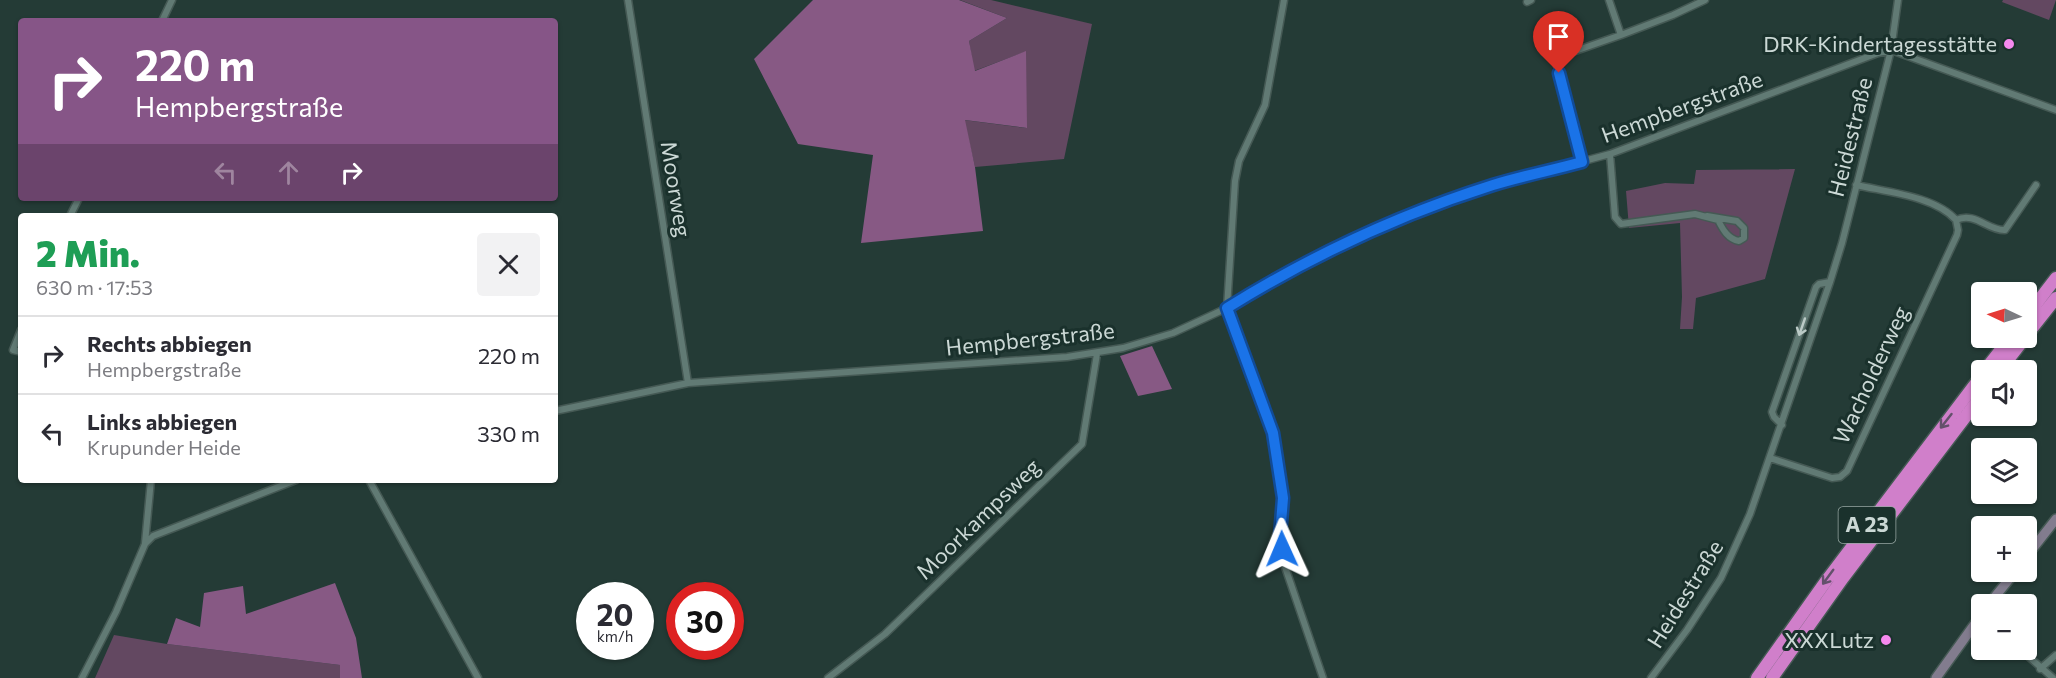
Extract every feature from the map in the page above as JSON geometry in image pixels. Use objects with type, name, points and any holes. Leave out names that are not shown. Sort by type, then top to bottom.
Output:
[{"type":"highway","points":[[2037,302],[2056,278]]},
{"type":"highway","points":[[2037,323],[2056,298]]},
{"type":"highway","points":[[1993,360],[2002,348]]},
{"type":"highway","points":[[2008,360],[2017,348]]},
{"type":"highway","name":"A 23","points":[[1758,678],[1847,552],[1971,389]]},
{"type":"highway","name":"A 23","points":[[1772,678],[1843,578],[1971,409]]},
{"type":"street","points":[[163,18],[172,0]]},
{"type":"street","name":"Moorweg","points":[[628,0],[688,383]]},
{"type":"street","points":[[1284,0],[1265,105],[1239,161],[1235,181],[1227,308],[1273,433],[1283,498],[1280,536],[1283,561],[1323,678]]},
{"type":"street","points":[[1609,0],[1621,35]]},
{"type":"street","points":[[1582,162],[1555,58],[1673,15],[1705,0]]},
{"type":"street","name":"Heidestraße","points":[[1651,678],[1687,630],[1721,578],[1750,514],[1830,282],[1891,50],[1898,0]]},
{"type":"street","points":[[1891,50],[2056,110]]},
{"type":"street","name":"Hempbergstraße","points":[[558,410],[688,383],[1097,354],[1155,340],[1227,308],[1262,286],[1301,266],[1435,205],[1495,184],[1610,154],[1891,50]]},
{"type":"street","points":[[1610,154],[1615,217],[1621,224],[1695,214],[1707,216],[1737,221],[1744,228],[1744,238],[1739,241],[1733,240],[1723,231],[1718,220],[1707,216]]},
{"type":"street","points":[[1856,185],[1925,202],[1943,209],[1956,220],[1967,216],[1997,229],[2006,230],[2036,185]]},
{"type":"street","name":"Wacholderweg","points":[[1770,458],[1832,478],[1840,477],[1846,471],[1957,235],[1956,220]]},
{"type":"street","points":[[1782,425],[1772,412],[1816,287],[1819,284],[1830,282]]},
{"type":"street","points":[[18,338],[13,350],[18,351]]},
{"type":"street","name":"Moorkampsweg","points":[[828,678],[885,634],[1082,444],[1097,354]]},
{"type":"street","points":[[82,678],[116,612],[145,544],[151,483]]},
{"type":"street","points":[[145,544],[153,536],[288,483]]},
{"type":"street","points":[[371,483],[478,678]]},
{"type":"street","points":[[2037,543],[2056,519]]},
{"type":"street","points":[[1997,594],[2007,582]]},
{"type":"street","points":[[1936,678],[1971,629]]},
{"type":"street","points":[[2040,669],[2056,655]]},
{"type":"street","points":[[2031,660],[2053,678]]},
{"type":"shaded area","points":[[813,0],[959,0],[1007,18],[969,41],[975,71],[1026,51],[1027,128],[965,120],[975,167],[983,231],[861,243],[873,155],[798,144],[754,59]]},
{"type":"shaded area","points":[[960,0],[991,0],[1092,24],[1064,159],[975,167],[964,120],[1026,128],[1025,52],[974,71],[969,41],[1007,18]]},
{"type":"shaded area","points":[[2003,0],[2056,0],[2049,20],[2002,2]]},
{"type":"shaded area","points":[[1795,169],[1765,279],[1696,298],[1693,329],[1680,329],[1682,297],[1680,223],[1629,228],[1626,191],[1665,183],[1694,184],[1696,170]]},
{"type":"shaded area","points":[[1152,346],[1172,389],[1138,396],[1120,356]]},
{"type":"shaded area","points":[[335,583],[356,638],[362,678],[340,678],[340,665],[167,644],[176,618],[200,627],[204,593],[243,586],[246,614]]},
{"type":"shaded area","points":[[114,635],[167,644],[340,665],[340,678],[95,678]]},
{"type":"place","name":"DRK-Kindertagesstätte","points":[[2009,44]]},
{"type":"place","name":"XXXLutz","points":[[1886,640]]},
{"type":"route","points":[[1282,549],[1280,536],[1283,498],[1273,433],[1227,308],[1262,286],[1301,266],[1435,205],[1495,184],[1582,162],[1559,73]]}]
